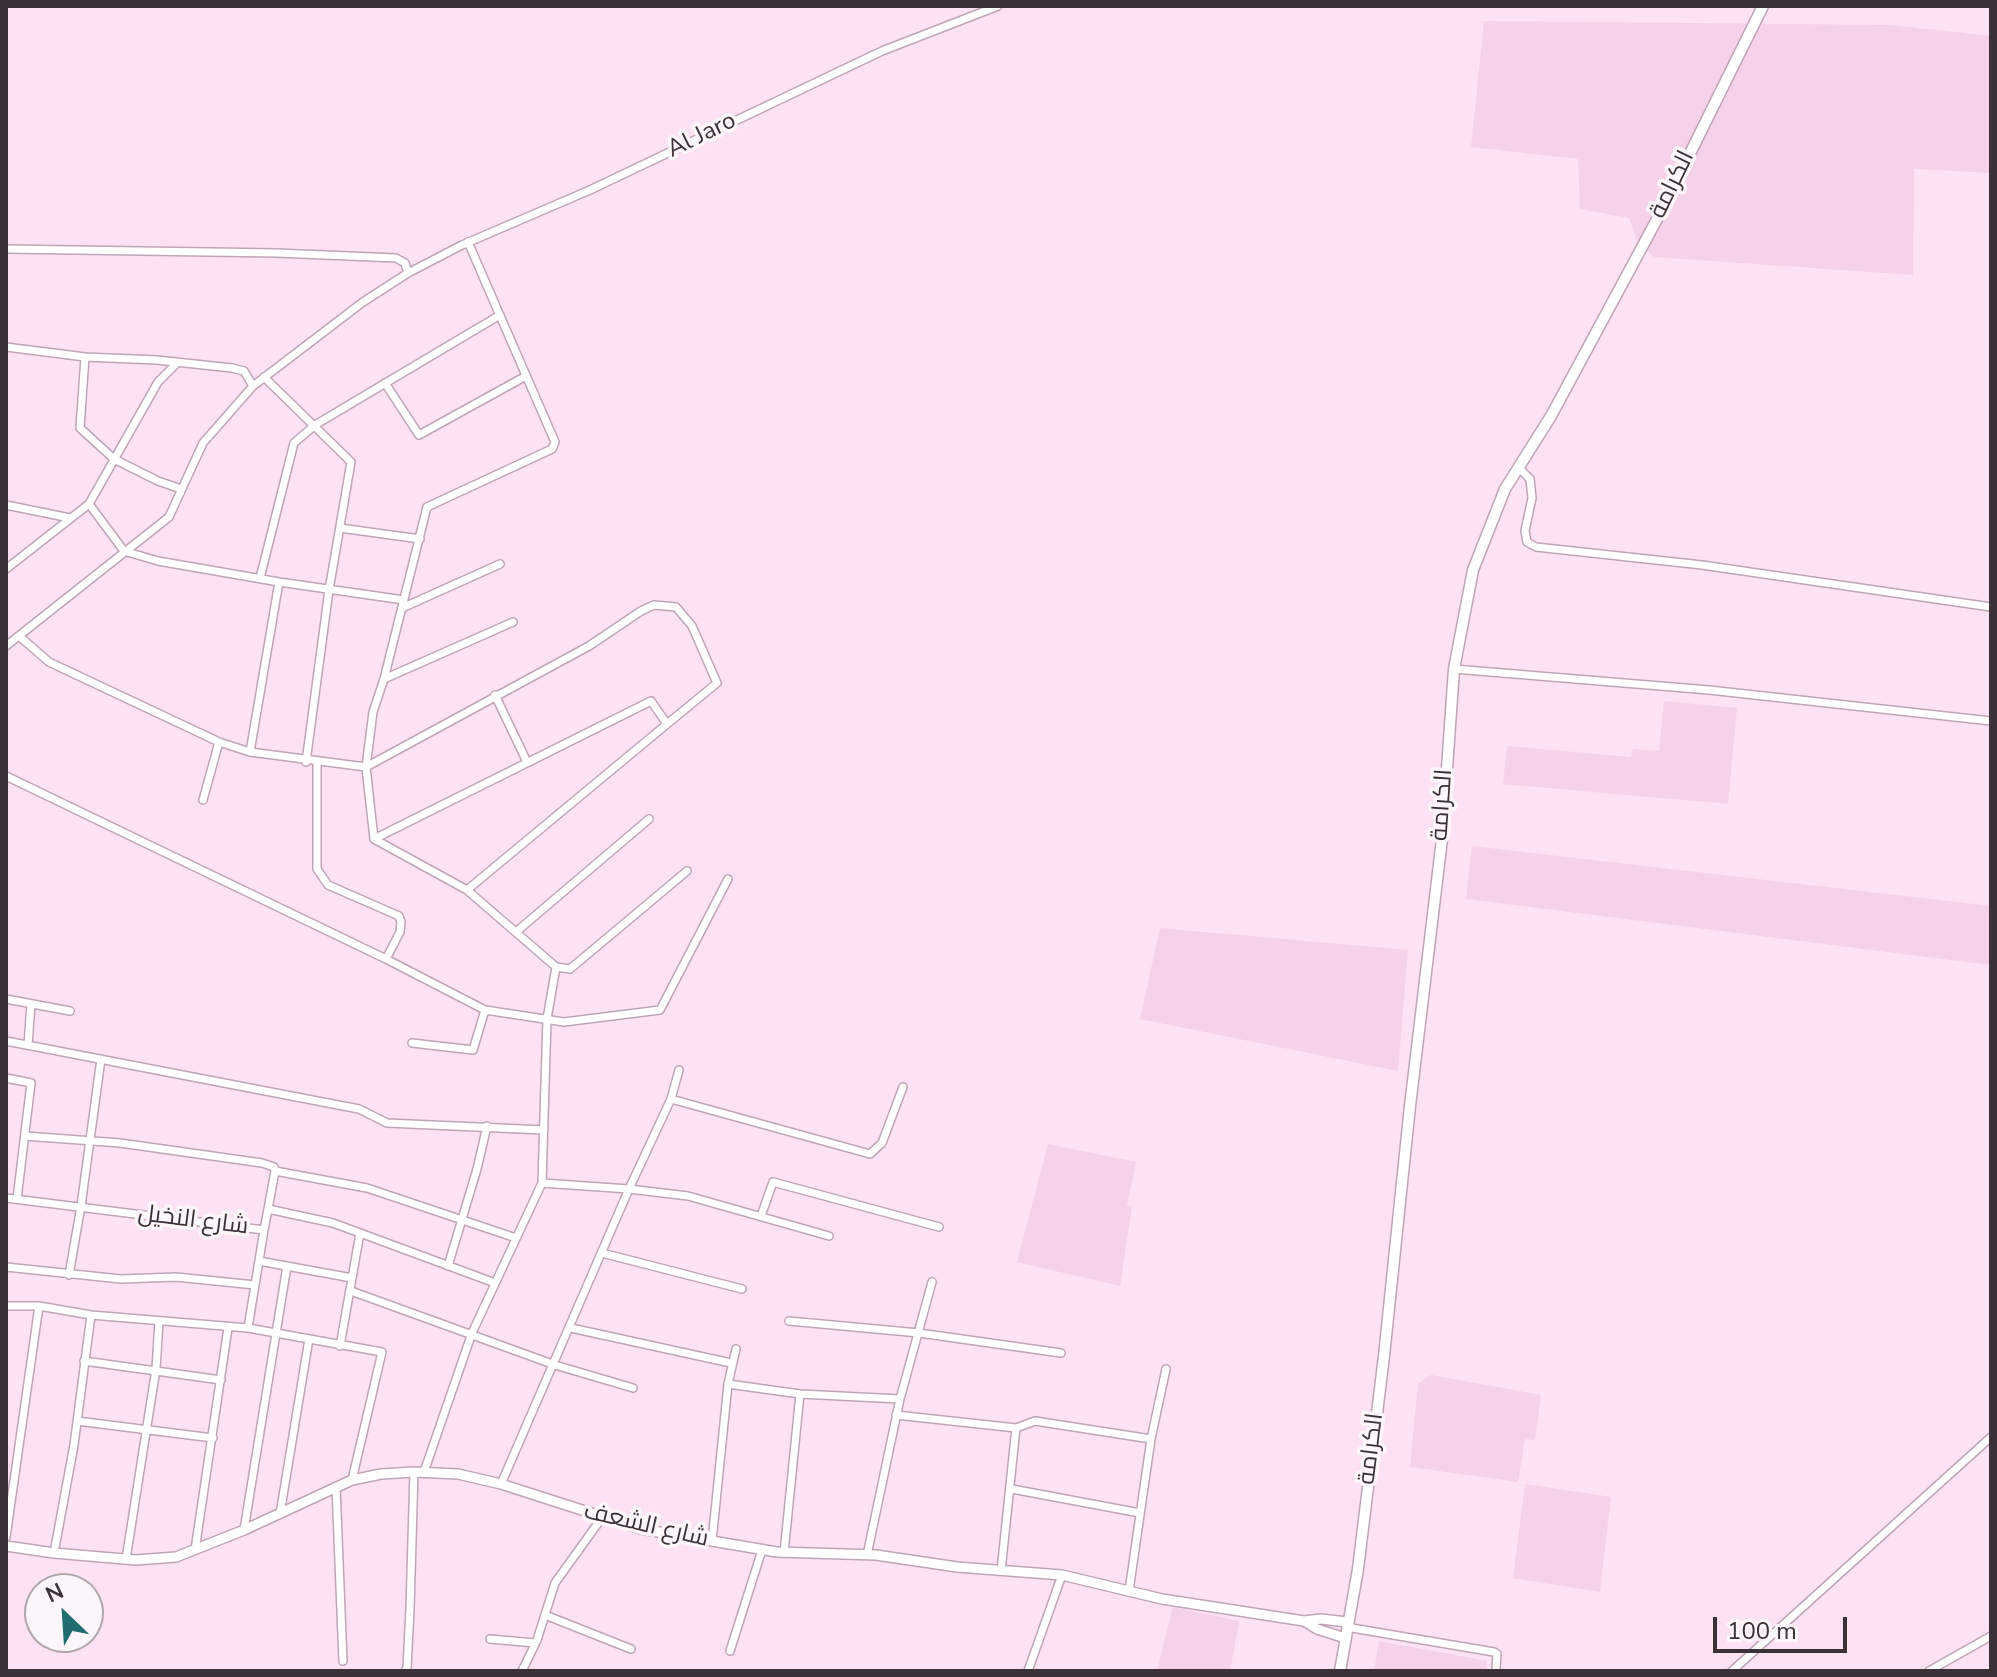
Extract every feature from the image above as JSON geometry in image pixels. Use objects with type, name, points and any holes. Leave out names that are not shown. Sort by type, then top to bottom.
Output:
[{"type":"main road","name":"الكرامة","points":[[1340,1671],[1358,1569],[1381,1380],[1411,1092],[1442,839],[1454,669],[1473,570],[1505,489],[1551,416],[1662,210],[1763,6]]},
{"type":"street","name":"Al Jaro","points":[[6,646],[169,517],[203,443],[253,386],[363,302],[408,273],[468,242],[590,190],[882,51],[998,6]]},
{"type":"street","points":[[374,839],[366,767],[373,712],[427,507],[552,449],[555,442],[468,242]]},
{"type":"street","points":[[6,249],[396,258],[405,263],[408,273]]},
{"type":"street","points":[[260,578],[294,443],[315,425],[500,315]]},
{"type":"street","points":[[6,347],[244,371],[253,386]]},
{"type":"street","points":[[85,357],[80,428],[114,459],[181,489]]},
{"type":"street","points":[[6,569],[89,504],[158,382],[177,363]]},
{"type":"street","points":[[385,383],[419,435],[526,376]]},
{"type":"street","points":[[264,377],[351,462],[329,590],[306,762]]},
{"type":"street","points":[[1518,467],[1530,479],[1532,498],[1525,531],[1527,542],[1536,547],[1702,565],[1991,607]]},
{"type":"street","points":[[89,504],[124,551],[158,561],[403,604],[500,564]]},
{"type":"street","points":[[6,505],[70,518]]},
{"type":"street","points":[[340,528],[420,539]]},
{"type":"street","points":[[250,752],[279,582]]},
{"type":"street","points":[[19,636],[49,662],[219,742],[250,752],[306,762],[366,767],[589,646],[641,611],[654,605],[676,607],[692,626],[717,683],[467,890]]},
{"type":"street","points":[[384,679],[513,622]]},
{"type":"street","points":[[1454,669],[1709,690],[1991,721]]},
{"type":"street","points":[[495,695],[527,762]]},
{"type":"street","points":[[374,839],[651,701],[667,724]]},
{"type":"street","points":[[203,800],[219,742]]},
{"type":"street","points":[[317,763],[317,869],[328,885],[399,916],[400,932],[386,959]]},
{"type":"street","points":[[6,776],[485,1010],[564,1022],[660,1010],[728,879]]},
{"type":"street","points":[[516,932],[649,819]]},
{"type":"street","points":[[374,839],[467,890],[556,967],[570,969],[687,871]]},
{"type":"street","points":[[405,1671],[419,1472],[472,1333],[542,1183],[547,1019],[556,967]]},
{"type":"street","points":[[6,999],[70,1011]]},
{"type":"street","points":[[28,1045],[31,1004]]},
{"type":"street","points":[[412,1043],[473,1050],[485,1010]]},
{"type":"street","points":[[6,1041],[359,1109],[387,1123],[544,1130]]},
{"type":"street","points":[[69,1275],[101,1059]]},
{"type":"street","points":[[501,1484],[671,1099],[679,1070]]},
{"type":"street","points":[[6,1078],[31,1083],[17,1199]]},
{"type":"street","points":[[671,1099],[870,1154],[882,1143],[903,1087]]},
{"type":"street","points":[[448,1266],[487,1126]]},
{"type":"street","points":[[25,1136],[89,1139],[262,1163],[274,1167],[275,1171],[268,1209]]},
{"type":"street","points":[[275,1171],[367,1188],[516,1238]]},
{"type":"street","points":[[761,1216],[773,1182],[939,1227]]},
{"type":"street","points":[[542,1183],[688,1196],[829,1236]]},
{"type":"street","name":"شارع النخيل","points":[[6,1198],[264,1230],[268,1209],[333,1223],[495,1283]]},
{"type":"street","points":[[248,1328],[264,1230]]},
{"type":"street","points":[[340,1346],[360,1233]]},
{"type":"street","points":[[602,1253],[742,1289]]},
{"type":"street","points":[[259,1261],[352,1278]]},
{"type":"street","points":[[244,1530],[287,1266]]},
{"type":"street","points":[[6,1267],[121,1279],[176,1277],[255,1285]]},
{"type":"street","points":[[867,1555],[896,1415],[932,1282]]},
{"type":"street","points":[[351,1291],[555,1365],[633,1388]]},
{"type":"street","points":[[6,1306],[39,1306],[91,1315],[248,1328],[382,1352],[352,1480]]},
{"type":"street","points":[[6,1537],[39,1306]]},
{"type":"street","points":[[54,1553],[77,1421],[91,1315]]},
{"type":"street","points":[[126,1559],[156,1369],[159,1321]]},
{"type":"street","points":[[789,1321],[919,1333],[1061,1353]]},
{"type":"street","points":[[195,1550],[228,1328]]},
{"type":"street","points":[[571,1328],[731,1363]]},
{"type":"street","points":[[280,1514],[309,1339]]},
{"type":"street","points":[[712,1541],[728,1384],[736,1349]]},
{"type":"street","points":[[84,1361],[221,1380]]},
{"type":"street","points":[[1129,1591],[1151,1439],[1166,1369]]},
{"type":"street","points":[[728,1384],[800,1394],[900,1399]]},
{"type":"street","points":[[784,1553],[800,1394]]},
{"type":"street","points":[[896,1415],[1016,1428],[1035,1421],[1151,1439]]},
{"type":"street","points":[[77,1421],[213,1438]]},
{"type":"street","points":[[1001,1571],[1016,1428]]},
{"type":"street","points":[[1732,1671],[1991,1437]]},
{"type":"street","name":"شارع الشعف","points":[[6,1546],[126,1559],[176,1557],[244,1530],[352,1480],[381,1474],[458,1474],[501,1484],[601,1519],[641,1529],[784,1553],[867,1555],[1062,1575],[1162,1599],[1304,1621],[1321,1619],[1346,1629]]},
{"type":"street","points":[[336,1487],[343,1661]]},
{"type":"street","points":[[1012,1489],[1140,1513]]},
{"type":"street","points":[[522,1671],[555,1583],[601,1519]]},
{"type":"street","points":[[730,1651],[762,1550]]},
{"type":"street","points":[[1028,1671],[1062,1575]]},
{"type":"street","points":[[545,1615],[631,1649]]},
{"type":"street","name":"شارع الشعف","points":[[1304,1621],[1317,1629],[1346,1629]]},
{"type":"street","points":[[1346,1629],[1494,1652],[1497,1654],[1496,1668]]},
{"type":"street","points":[[1929,1671],[1991,1636]]},
{"type":"street","points":[[490,1639],[535,1643]]},
{"type":"shaded area","points":[[1484,21],[1891,25],[1991,36],[1991,173],[1914,169],[1913,275],[1654,257],[1637,241],[1629,218],[1580,209],[1578,159],[1471,147]]},
{"type":"shaded area","points":[[1664,701],[1737,708],[1728,804],[1503,784],[1507,746],[1631,757],[1633,749],[1659,751]]},
{"type":"shaded area","points":[[1472,846],[1991,906],[1991,965],[1466,899]]},
{"type":"shaded area","points":[[1160,928],[1408,950],[1398,1071],[1140,1019]]},
{"type":"shaded area","points":[[1048,1144],[1136,1162],[1127,1205],[1132,1206],[1120,1286],[1017,1262]]},
{"type":"shaded area","points":[[1431,1375],[1541,1395],[1535,1440],[1525,1439],[1518,1482],[1410,1467],[1418,1384]]},
{"type":"shaded area","points":[[1525,1484],[1611,1497],[1600,1592],[1513,1578]]},
{"type":"shaded area","points":[[1173,1607],[1239,1621],[1230,1671],[1157,1671]]},
{"type":"shaded area","points":[[1379,1641],[1487,1661],[1486,1671],[1374,1671]]}]
